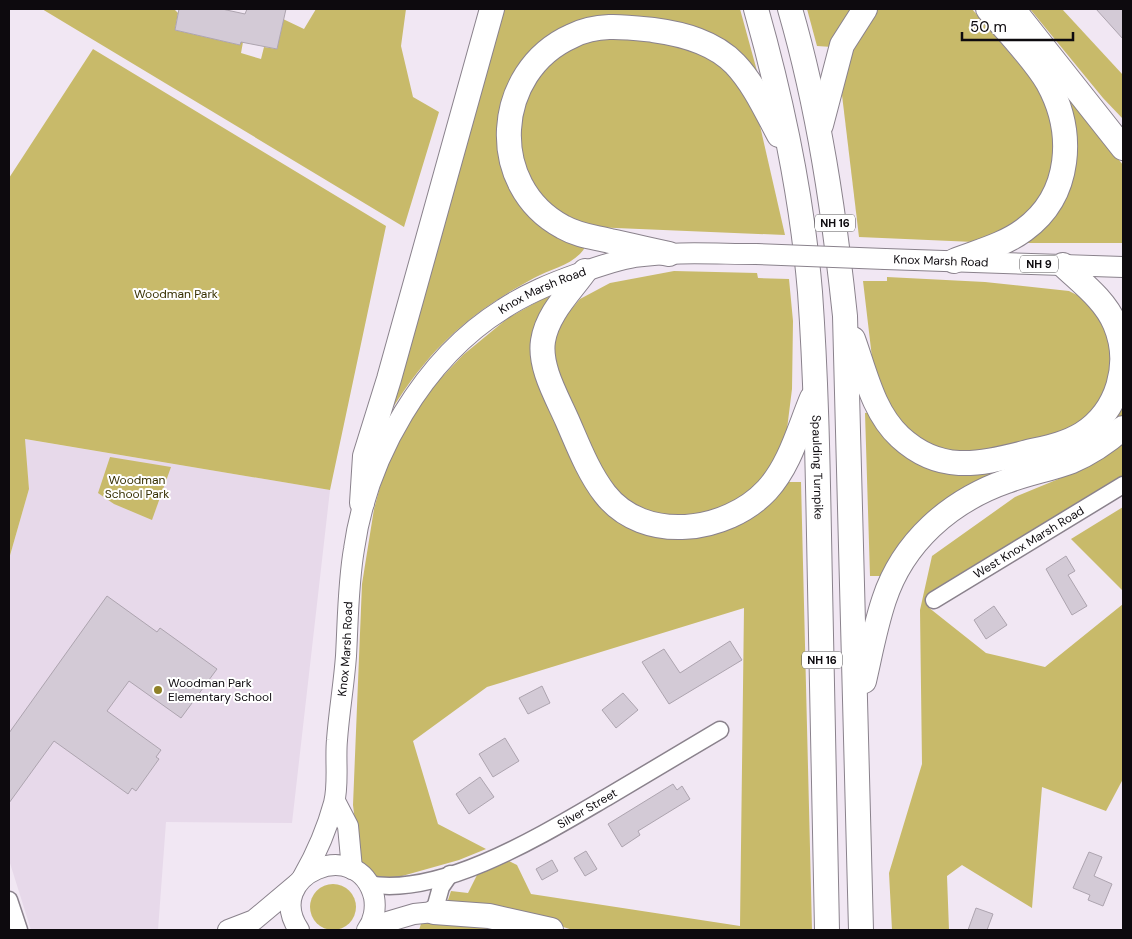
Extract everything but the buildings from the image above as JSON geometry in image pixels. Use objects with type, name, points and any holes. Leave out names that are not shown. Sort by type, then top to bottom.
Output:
[{"type":"highway","points":[[362,503],[365,456],[389,379],[492,9]]},
{"type":"highway","name":"Spaulding Turnpike","points":[[756,9],[777,92],[790,156],[803,230],[810,292],[815,390],[827,930]]},
{"type":"highway","name":"NH 16","points":[[790,9],[820,132],[836,227],[845,316],[861,930]]},
{"type":"highway","points":[[820,132],[842,45],[865,9]]},
{"type":"highway","points":[[954,261],[995,245],[1024,230],[1045,207],[1053,194],[1065,158],[1066,135],[1063,120],[1047,81],[988,9]]},
{"type":"highway","points":[[1013,9],[1123,148]]},
{"type":"highway","points":[[669,254],[591,238],[563,227],[539,209],[521,185],[510,157],[508,127],[510,112],[524,78],[548,50],[566,38],[586,30],[617,26],[658,31],[703,42],[726,56],[743,73],[790,156]]},
{"type":"highway","points":[[845,316],[876,402],[884,419],[900,437],[922,452],[944,462],[965,464],[1006,458],[1060,444],[1082,434],[1104,414],[1118,387],[1121,375],[1122,349],[1115,324],[1102,302],[1063,265]]},
{"type":"highway","points":[[585,271],[547,323],[542,343],[545,367],[592,475],[606,496],[624,511],[637,518],[666,526],[691,528],[713,524],[738,513],[766,491],[779,474],[815,390]]},
{"type":"highway","points":[[856,713],[883,601],[896,572],[922,535],[938,518],[980,492],[1008,480],[1073,460],[1100,446],[1123,428]]},
{"type":"highway","points":[[434,912],[489,916],[551,930]]},
{"type":"main road","name":"Knox Marsh Road","points":[[300,881],[316,853],[335,800],[336,743],[352,566],[362,503],[376,464],[395,427],[438,366],[465,339],[500,310],[547,284],[585,271],[634,257],[669,254],[756,254],[1123,266]]},
{"type":"main road","name":"Knox Marsh Road","points":[[335,800],[348,826],[352,869]]},
{"type":"main road","name":"NH 9","points":[[228,930],[254,920],[321,866],[342,866],[352,869]]},
{"type":"main road","points":[[352,869],[368,884],[372,892],[375,910],[368,929]]},
{"type":"main road","name":"NH 9","points":[[299,930],[291,911],[292,897],[300,881]]},
{"type":"main road","points":[[368,929],[414,914],[434,912]]},
{"type":"street","name":"West Knox Marsh Road","points":[[934,600],[1123,485]]},
{"type":"street","name":"Silver Street","points":[[368,884],[398,887],[450,874],[487,861],[534,840],[720,730]]},
{"type":"street","points":[[434,912],[440,887],[450,874]]},
{"type":"street","points":[[9,900],[19,930]]},
{"type":"shaded area","name":"Woodman Park Elementary School","points":[[24,439],[330,490],[292,823],[166,822],[158,930],[31,930],[9,860],[9,559],[29,489]]},
{"type":"green space","points":[[42,9],[174,9],[178,13],[175,30],[240,45],[243,42],[241,53],[261,59],[264,47],[277,49],[283,19],[304,29],[316,9],[406,9],[401,46],[413,97],[439,112],[404,227]]},
{"type":"green space","points":[[498,9],[740,9],[757,71],[750,72],[705,36],[551,38],[503,159],[587,243],[578,256],[571,261],[511,291],[471,318],[453,333],[422,367],[392,409],[385,411]]},
{"type":"green space","points":[[807,9],[855,9],[832,47],[817,46]]},
{"type":"green space","points":[[876,9],[972,9],[1036,84],[1043,96],[1052,122],[1054,150],[1050,177],[1038,202],[1018,224],[974,242],[859,237],[842,95],[846,66],[855,38]]},
{"type":"green space","points":[[1030,9],[1062,9],[1123,75],[1123,119],[1103,98]]},
{"type":"green space","points":[[596,37],[684,43],[732,72],[758,117],[785,235],[592,227],[556,215],[519,163],[522,97],[558,56]]},
{"type":"green space","name":"Woodman Park","points":[[93,49],[386,226],[330,490],[25,439],[29,489],[9,559],[9,178]]},
{"type":"green space","points":[[1058,83],[1123,165],[1123,243],[1011,243],[1024,233],[1069,146]]},
{"type":"green space","points":[[674,271],[757,273],[758,278],[789,279],[793,321],[792,389],[786,437],[782,451],[750,496],[688,521],[632,506],[597,468],[552,355],[559,324],[580,299],[610,283]]},
{"type":"green space","points":[[887,277],[985,282],[1069,291],[1087,300],[1112,332],[1111,386],[1082,425],[981,459],[914,444],[875,383],[863,281],[887,281]]},
{"type":"green space","points":[[555,292],[540,320],[585,482],[679,538],[710,535],[778,494],[788,482],[801,482],[812,930],[573,930],[537,919],[447,903],[451,891],[468,893],[479,871],[507,860],[517,865],[531,894],[740,926],[744,608],[487,687],[413,741],[438,824],[486,849],[459,860],[395,878],[375,878],[366,871],[359,855],[353,805],[362,584],[374,509],[386,465],[422,398],[463,355],[508,318]]},
{"type":"green space","points":[[1123,395],[1123,423],[1054,453]]},
{"type":"green space","points":[[872,412],[905,453],[1052,454],[997,478],[884,576],[870,576],[865,413]]},
{"type":"green space","points":[[1123,441],[1123,477],[939,587],[928,607],[986,653],[1045,667],[1123,604],[1123,779],[1106,811],[1042,787],[1032,908],[962,865],[947,876],[949,930],[892,930],[889,873],[922,764],[920,610],[932,556],[1015,497],[1073,473]]},
{"type":"green space","name":"Woodman School Park","points":[[110,457],[171,467],[152,520],[114,504],[98,493]]},
{"type":"green space","points":[[1123,507],[1123,591],[1071,539]]},
{"type":"green space","points":[[333,884],[346,888],[352,894],[356,907],[352,920],[346,926],[333,930],[320,926],[314,920],[310,907],[314,894],[320,888]]},
{"type":"green space","points":[[422,921],[505,930],[419,930]]},
{"type":"place","name":"Woodman Park Elementary School","points":[[158,690]]}]
